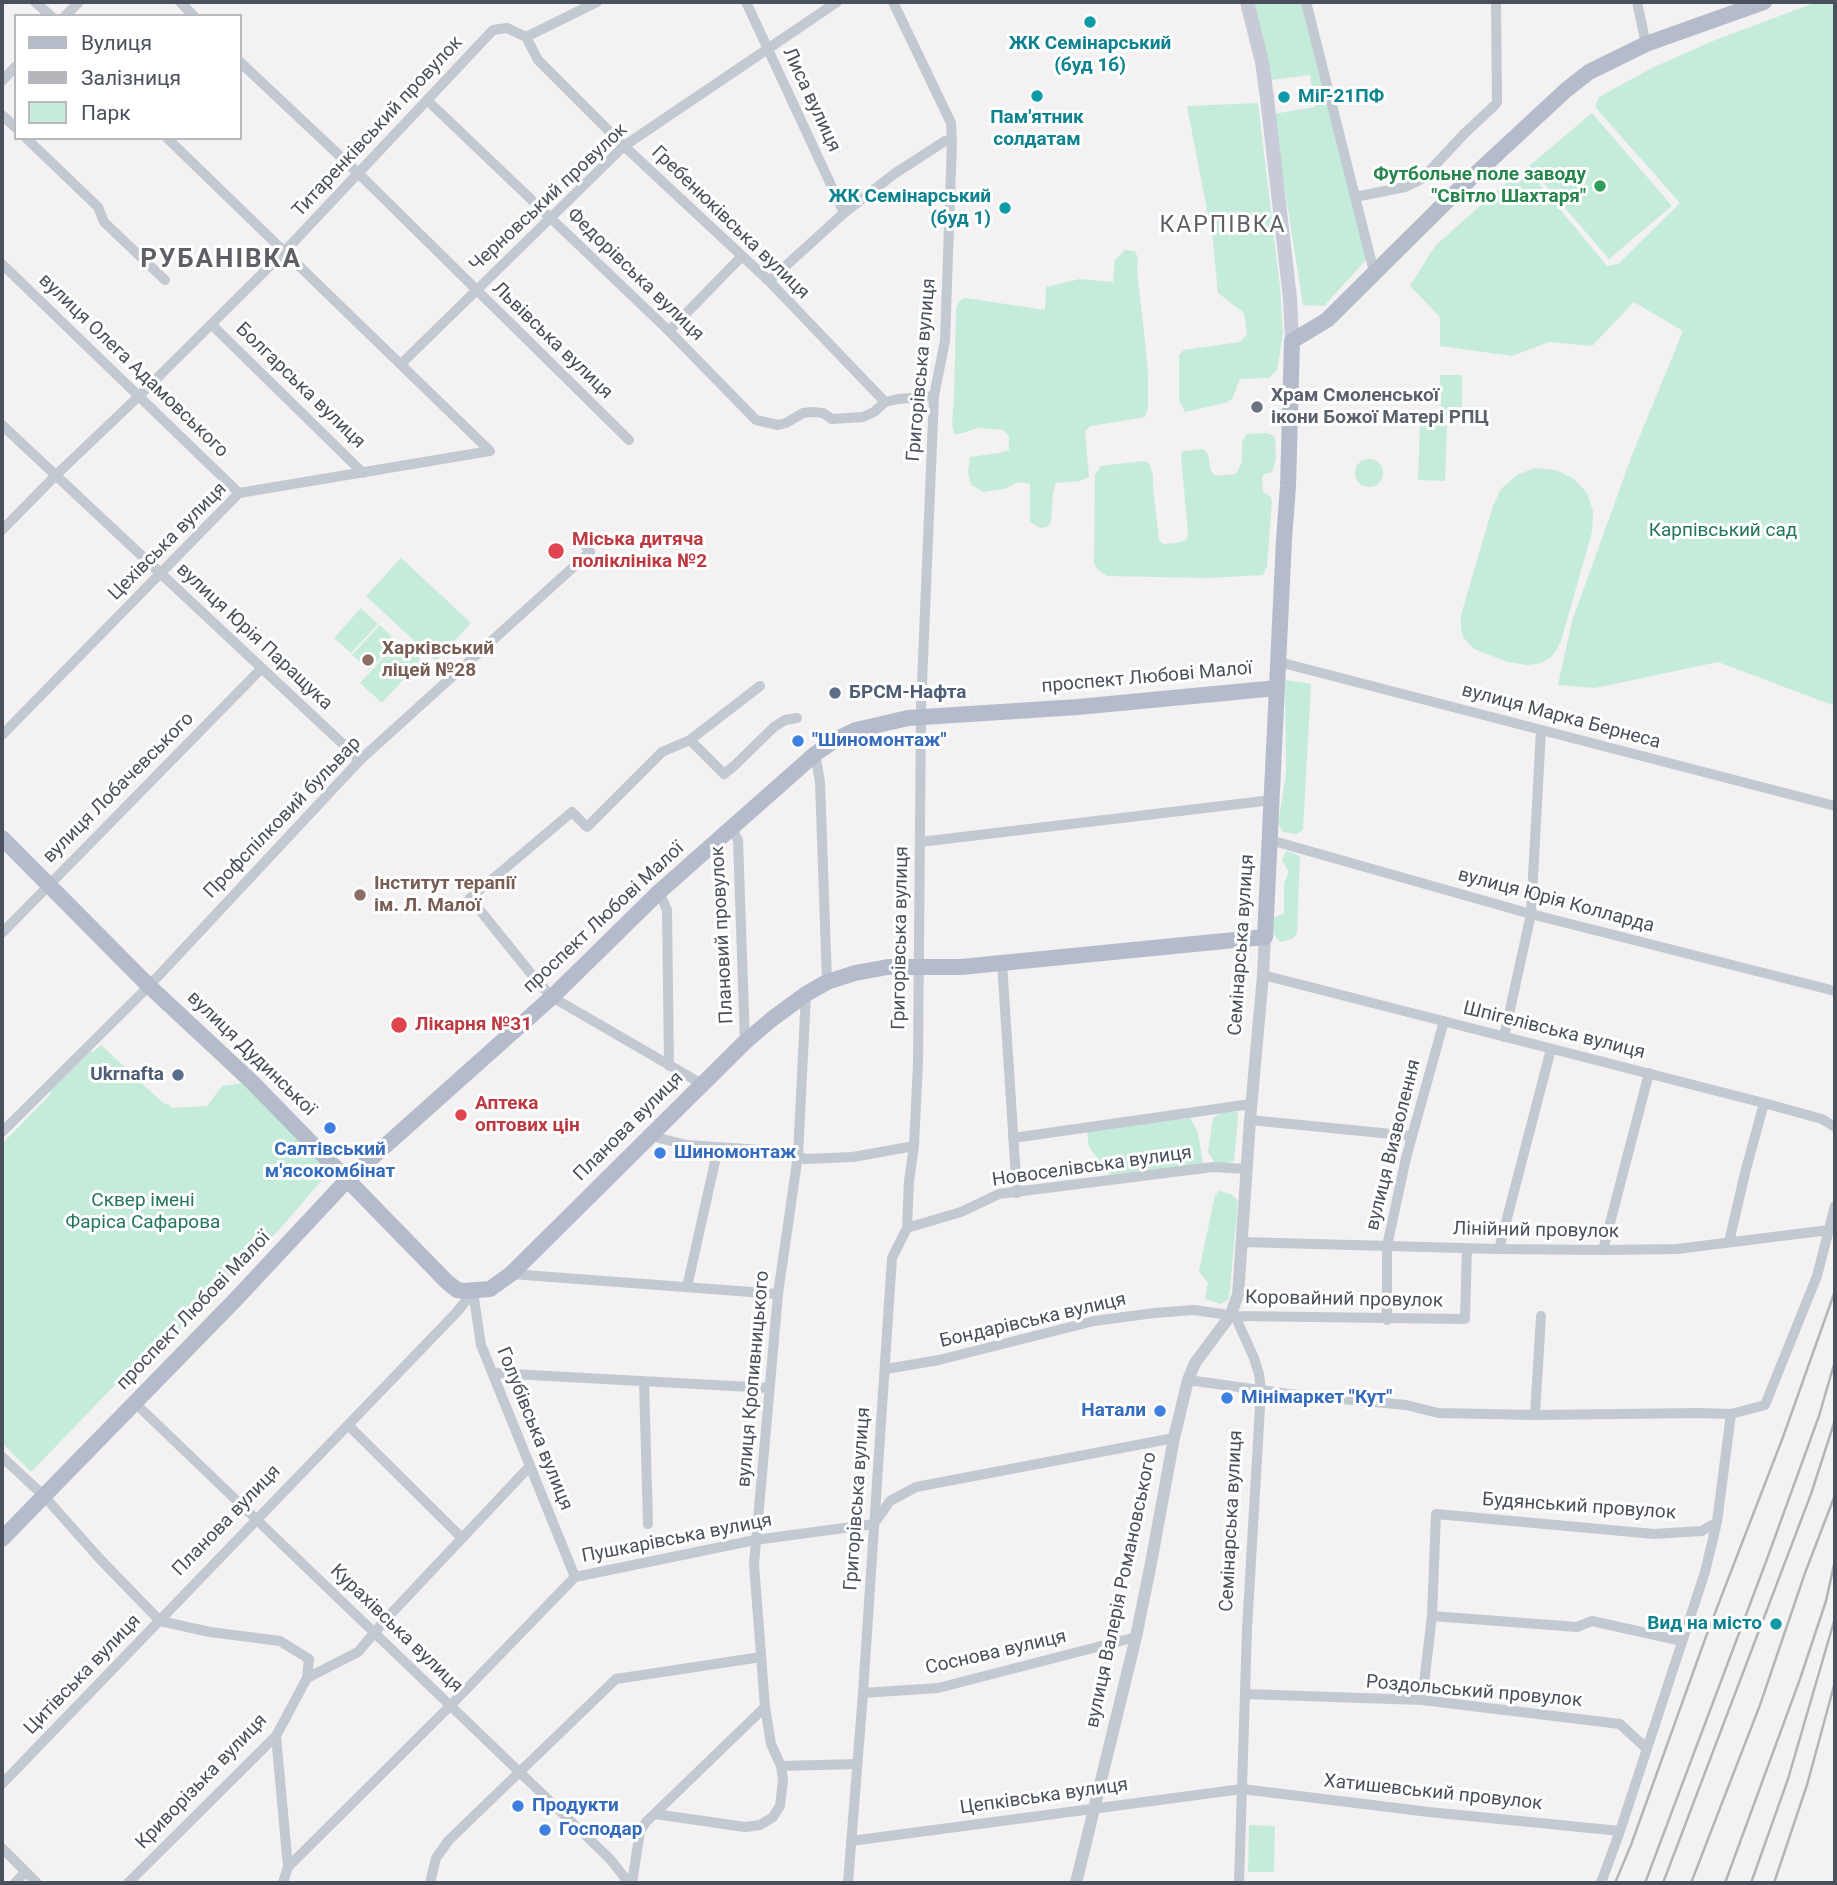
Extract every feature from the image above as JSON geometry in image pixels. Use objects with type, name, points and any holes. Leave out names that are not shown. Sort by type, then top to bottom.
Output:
[{"type":"main road","name":"Семінарська вулиця","points":[[1247,2],[1266,88],[1290,298],[1292,341],[1288,486],[1265,937]]},
{"type":"main road","points":[[1292,341],[1327,320],[1566,90],[1589,72],[1646,44],[1764,2]]},
{"type":"main road","name":"проспект Любові Малої","points":[[2,1539],[236,1299],[348,1179],[552,997],[659,892],[815,754],[835,740],[856,730],[921,716],[1077,707],[1277,688]]},
{"type":"main road","name":"вулиця Дудинської","points":[[2,838],[149,986],[252,1082],[447,1282],[457,1290],[473,1292]]},
{"type":"main road","name":"Планова вулиця","points":[[473,1292],[489,1289],[511,1274],[745,1042],[806,994],[827,982],[855,972],[888,967],[961,967],[1265,937]]},
{"type":"street","points":[[36,2],[49,14]]},
{"type":"street","points":[[526,37],[597,2]]},
{"type":"street","name":"Лиса вулиця","points":[[746,2],[844,213]]},
{"type":"street","name":"Черновський провулок","points":[[401,364],[624,146],[837,2]]},
{"type":"street","name":"Григорівська вулиця","points":[[848,1883],[892,1258],[906,1228],[914,1146],[919,968],[921,716],[934,397],[945,341],[952,142],[951,123],[893,2]]},
{"type":"street","points":[[1306,2],[1374,272]]},
{"type":"street","points":[[1355,197],[1405,187],[1422,179],[1495,105],[1496,2]]},
{"type":"street","points":[[1637,2],[1646,44]]},
{"type":"street","name":"Титаренківський провулок","points":[[2,530],[285,251],[493,30],[508,27],[526,37]]},
{"type":"street","name":"Гребенюківська вулиця","points":[[526,37],[538,60],[624,146],[769,281],[885,402]]},
{"type":"street","name":"Львівська вулиця","points":[[242,64],[358,173],[629,440]]},
{"type":"street","points":[[2,81],[14,68]]},
{"type":"street","name":"Федорівська вулиця","points":[[427,100],[551,217],[756,420],[778,425],[811,412],[822,413],[832,419],[863,417],[885,402]]},
{"type":"street","points":[[28,140],[98,207],[104,222],[165,280]]},
{"type":"street","points":[[169,140],[401,364]]},
{"type":"street","points":[[769,281],[844,213],[894,174],[945,141],[952,142]]},
{"type":"street","points":[[668,331],[742,256]]},
{"type":"street","name":"вулиця Олега Адамовського","points":[[2,264],[239,493]]},
{"type":"street","name":"Болгарська вулиця","points":[[212,324],[363,473]]},
{"type":"street","name":"Цехівська вулиця","points":[[2,735],[239,493],[491,451],[401,364]]},
{"type":"street","points":[[885,402],[934,397]]},
{"type":"street","name":"вулиця Юрія Паращука","points":[[2,425],[360,760]]},
{"type":"street","name":"Профспілковий бульвар","points":[[2,1132],[149,986],[360,760],[590,552],[580,538]]},
{"type":"street","name":"вулиця Марка Бернеса","points":[[1279,662],[1835,807]]},
{"type":"street","name":"вулиця Лобачевського","points":[[2,933],[262,668]]},
{"type":"street","points":[[702,1084],[552,997],[470,898],[572,811],[587,827],[662,752],[691,740],[760,686]]},
{"type":"street","points":[[691,740],[724,774],[774,727],[785,720],[797,718]]},
{"type":"street","points":[[1504,1037],[1531,914],[1541,730]]},
{"type":"street","points":[[815,754],[820,782],[827,982]]},
{"type":"street","points":[[920,842],[1272,800]]},
{"type":"street","name":"Плановий провулок","points":[[731,828],[738,840],[745,1042]]},
{"type":"street","name":"вулиця Юрія Колларда","points":[[1269,839],[1531,914],[1835,991]]},
{"type":"street","points":[[659,892],[667,910],[669,1066]]},
{"type":"street","name":"Семінарська вулиця","points":[[1239,1883],[1247,1629],[1261,1390],[1254,1358],[1233,1316],[1238,1295],[1265,937]]},
{"type":"street","points":[[1002,963],[1017,1193]]},
{"type":"street","name":"Шпігелівська вулиця","points":[[1263,975],[1822,1119],[1835,1127]]},
{"type":"street","name":"вулиця Кропивницького","points":[[781,1766],[771,1744],[765,1707],[754,1564],[778,1294],[797,1155],[806,994]]},
{"type":"street","name":"вулиця Визволення","points":[[1387,1320],[1387,1246],[1406,1158],[1444,1021]]},
{"type":"street","points":[[1499,1249],[1551,1049]]},
{"type":"street","points":[[1603,1251],[1648,1073]]},
{"type":"street","name":"Новоселівська вулиця","points":[[1013,1138],[1251,1104]]},
{"type":"street","points":[[1729,1242],[1764,1104]]},
{"type":"street","points":[[1250,1120],[1412,1136]]},
{"type":"street","points":[[651,1136],[687,1145],[791,1152],[805,1159],[853,1157],[914,1146]]},
{"type":"street","points":[[687,1287],[718,1148]]},
{"type":"street","name":"Новоселівська вулиця","points":[[906,1228],[961,1212],[999,1194],[1213,1167],[1246,1169]]},
{"type":"street","points":[[1188,1380],[1289,1394],[1406,1405],[1438,1413],[1731,1414],[1765,1405],[1817,1276],[1835,1206]]},
{"type":"street","name":"Лінійний провулок","points":[[1241,1242],[1603,1251],[1677,1249],[1829,1230]]},
{"type":"street","name":"Коровайний провулок","points":[[1233,1316],[1465,1320],[1467,1248]]},
{"type":"street","points":[[511,1274],[778,1294]]},
{"type":"street","name":"Голубівська вулиця","points":[[473,1292],[481,1345],[575,1577]]},
{"type":"street","name":"Планова вулиця","points":[[160,1621],[456,1313],[473,1292]]},
{"type":"street","name":"Бондарівська вулиця","points":[[886,1369],[939,1360],[1094,1321],[1194,1310],[1233,1316]]},
{"type":"street","name":"вулиця Валерія Романовського","points":[[1076,1883],[1136,1637],[1174,1437],[1188,1380],[1195,1363],[1233,1316]]},
{"type":"street","points":[[1535,1415],[1541,1316]]},
{"type":"street","points":[[494,1373],[769,1388]]},
{"type":"street","points":[[644,1381],[648,1524]]},
{"type":"street","name":"Курахівська вулиця","points":[[135,1403],[451,1705],[610,1859],[631,1883]]},
{"type":"street","points":[[1601,1883],[1705,1572],[1717,1522],[1731,1414]]},
{"type":"street","points":[[348,1425],[462,1538]]},
{"type":"street","points":[[874,1524],[890,1501],[916,1487],[1174,1437]]},
{"type":"street","points":[[2,1457],[44,1496],[160,1621],[210,1632],[280,1641],[309,1660],[307,1678]]},
{"type":"street","points":[[307,1678],[358,1652],[530,1466]]},
{"type":"street","name":"Будянський провулок","points":[[1432,1616],[1436,1514],[1654,1534],[1702,1531],[1717,1522]]},
{"type":"street","name":"Пушкарівська вулиця","points":[[288,1867],[575,1577],[755,1540],[874,1524]]},
{"type":"street","points":[[1422,1700],[1432,1616],[1577,1627],[1592,1621],[1682,1641]]},
{"type":"street","name":"Цитівська вулиця","points":[[2,1784],[160,1621]]},
{"type":"street","name":"Соснова вулиця","points":[[863,1693],[938,1688],[1136,1637]]},
{"type":"street","points":[[430,1883],[436,1858],[449,1840],[616,1679],[761,1657]]},
{"type":"street","name":"Криворізька вулиця","points":[[128,1883],[276,1736],[307,1678]]},
{"type":"street","name":"Роздольський провулок","points":[[1245,1694],[1422,1700],[1620,1724],[1647,1749]]},
{"type":"street","points":[[631,1883],[640,1831],[765,1707]]},
{"type":"street","points":[[276,1736],[288,1867],[282,1883]]},
{"type":"street","points":[[655,1814],[744,1827],[760,1825],[773,1817],[780,1806],[783,1780],[781,1766],[857,1764]]},
{"type":"street","name":"Цепківська вулиця","points":[[852,1841],[1242,1789]]},
{"type":"street","name":"Хатишевський провулок","points":[[1242,1789],[1429,1812],[1620,1831]]},
{"type":"street","points":[[2,1848],[37,1883]]},
{"type":"street","points":[[15,1883],[25,1872]]},
{"type":"green space","points":[[1252,2],[1302,2],[1367,259],[1324,306],[1303,305],[1273,114],[1315,107],[1310,75],[1271,80]]},
{"type":"green space","name":"Карпівський сад","points":[[1817,2],[1835,2],[1835,706],[1718,662],[1595,688],[1558,685],[1572,621],[1632,455],[1683,331],[1634,302],[1592,346],[1549,342],[1512,356],[1440,346],[1440,317],[1410,286],[1435,246],[1516,174],[1530,173],[1607,266],[1618,264],[1680,203],[1595,107],[1599,97],[1652,68],[1715,40]]},
{"type":"green space","points":[[1258,103],[1280,287],[1283,334],[1277,370],[1269,378],[1240,379],[1232,399],[1225,403],[1185,412],[1179,401],[1179,355],[1184,350],[1240,342],[1247,334],[1244,313],[1218,293],[1213,241],[1187,106]]},
{"type":"green space","name":"Футбольне поле заводу \"Світло Шахтаря\"","points":[[1592,113],[1672,206],[1609,259],[1529,166]]},
{"type":"green space","points":[[1125,250],[1135,251],[1138,258],[1148,370],[1148,408],[1145,417],[1090,426],[1085,432],[1089,477],[1079,481],[1056,483],[1051,522],[1047,527],[1040,528],[1030,522],[1030,484],[1017,482],[1005,489],[984,492],[971,485],[968,472],[970,457],[1009,450],[1009,437],[1004,430],[978,428],[954,434],[952,423],[956,309],[959,301],[965,298],[1045,310],[1046,287],[1080,279],[1113,282],[1115,260]]},
{"type":"green space","points":[[1440,375],[1462,375],[1462,415],[1441,415]]},
{"type":"green space","points":[[1420,424],[1447,425],[1445,481],[1418,480]]},
{"type":"green space","points":[[1266,433],[1275,436],[1276,458],[1272,472],[1264,474],[1262,478],[1263,492],[1270,496],[1272,501],[1267,566],[1263,575],[1208,578],[1107,576],[1098,570],[1094,563],[1095,475],[1101,466],[1143,461],[1149,463],[1153,475],[1159,540],[1163,544],[1175,543],[1187,540],[1188,534],[1181,456],[1183,451],[1203,449],[1208,454],[1211,471],[1215,476],[1236,474],[1242,462],[1242,443],[1246,434]]},
{"type":"green space","points":[[1369,459],[1379,463],[1383,473],[1379,483],[1369,487],[1359,483],[1355,473],[1359,463]]},
{"type":"green space","points":[[1535,468],[1556,470],[1574,479],[1587,493],[1593,511],[1592,532],[1561,641],[1550,658],[1541,663],[1527,665],[1508,662],[1474,649],[1463,637],[1461,615],[1493,506],[1501,489],[1517,475]]},
{"type":"green space","points":[[401,558],[471,623],[436,661],[366,596]]},
{"type":"green space","points":[[361,608],[378,624],[351,653],[334,638]]},
{"type":"green space","points":[[380,625],[396,641],[369,670],[352,655]]},
{"type":"green space","points":[[399,641],[421,660],[382,703],[360,683]]},
{"type":"green space","points":[[1285,680],[1311,684],[1303,830],[1297,834],[1283,832],[1278,824],[1286,774]]},
{"type":"green space","points":[[1286,851],[1300,856],[1297,933],[1292,939],[1280,942],[1273,933],[1273,918],[1284,913],[1284,883],[1289,872],[1282,860]]},
{"type":"green space","name":"Сквер імені Фаріса Сафарова","points":[[101,1045],[171,1108],[207,1106],[222,1086],[252,1082],[334,1166],[279,1230],[220,1286],[147,1366],[140,1359],[31,1472],[2,1443],[2,1144],[51,1094],[49,1091],[91,1051]]},
{"type":"green space","points":[[1223,1112],[1237,1112],[1238,1117],[1234,1161],[1225,1164],[1215,1163],[1208,1152],[1213,1118]]},
{"type":"green space","points":[[1190,1118],[1198,1132],[1203,1164],[1110,1175],[1089,1147],[1087,1131]]},
{"type":"green space","points":[[1219,1191],[1231,1194],[1238,1201],[1229,1299],[1221,1304],[1205,1299],[1208,1283],[1199,1271],[1215,1195]]},
{"type":"green space","points":[[1249,1825],[1275,1826],[1274,1872],[1248,1872]]},
{"type":"railway","points":[[1615,1883],[1783,1437],[1835,1291]]},
{"type":"railway","points":[[1645,1883],[1767,1559],[1819,1416],[1835,1361]]},
{"type":"railway","points":[[1663,1883],[1811,1494],[1835,1420]]},
{"type":"railway","points":[[1691,1883],[1760,1705],[1835,1495]]},
{"type":"railway","points":[[1725,1883],[1800,1679],[1826,1601],[1835,1560]]},
{"type":"railway","points":[[1751,1883],[1788,1779],[1835,1618]]},
{"type":"railway","points":[[1774,1883],[1807,1785],[1835,1682]]},
{"type":"place","name":"ЖК Семінарський (буд 1б)","points":[[1090,22]]},
{"type":"place","name":"Пам'ятник солдатам","points":[[1037,96]]},
{"type":"place","name":"МіГ-21ПФ","points":[[1284,97]]},
{"type":"place","name":"Футбольне поле заводу \"Світло Шахтаря\"","points":[[1600,186]]},
{"type":"place","name":"ЖК Семінарський (буд 1)","points":[[1005,208]]},
{"type":"place","name":"Храм Смоленської ікони Божої Матері РПЦ","points":[[1257,407]]},
{"type":"place","name":"Міська дитяча поліклініка №2","points":[[556,551]]},
{"type":"place","name":"Харківський ліцей №28","points":[[368,660]]},
{"type":"place","name":"БРСМ-Нафта","points":[[835,693]]},
{"type":"place","name":"\"Шиномонтаж\"","points":[[798,741]]},
{"type":"place","name":"Інститут терапії ім. Л. Малої","points":[[360,895]]},
{"type":"place","name":"Лікарня №31","points":[[399,1025]]},
{"type":"place","name":"Ukrnafta","points":[[178,1075]]},
{"type":"place","name":"Аптека оптових цін","points":[[461,1115]]},
{"type":"place","name":"Салтівський м'ясокомбінат","points":[[330,1128]]},
{"type":"place","name":"Шиномонтаж","points":[[660,1153]]},
{"type":"place","name":"Мінімаркет \"Кут\"","points":[[1227,1398]]},
{"type":"place","name":"Натали","points":[[1160,1411]]},
{"type":"place","name":"Вид на місто","points":[[1776,1624]]},
{"type":"place","name":"Продукти","points":[[518,1806]]},
{"type":"place","name":"Господар","points":[[545,1830]]},
{"type":"district","name":"КАРПІВКА","points":[[1223,226]]},
{"type":"district","name":"РУБАНІВКА","points":[[221,260]]}]
